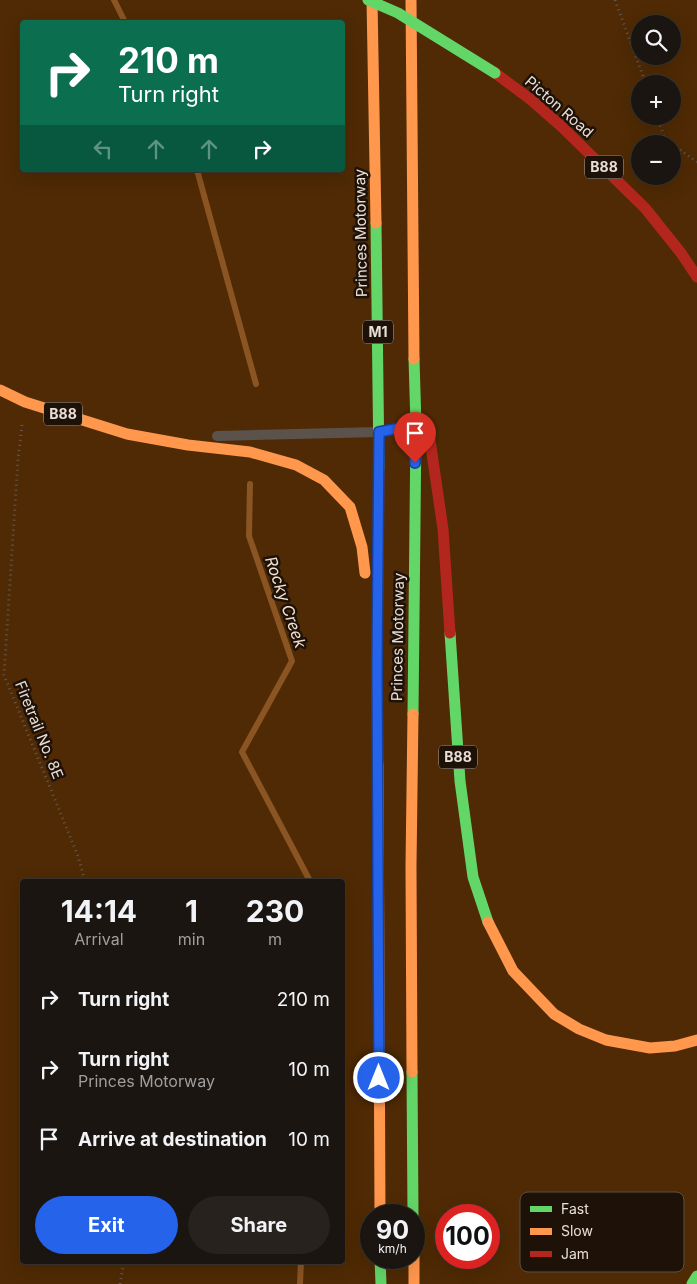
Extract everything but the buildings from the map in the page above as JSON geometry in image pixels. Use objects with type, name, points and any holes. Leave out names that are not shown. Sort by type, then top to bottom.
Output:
[{"type":"main road","name":"Picton Road","points":[[368,0],[398,13],[495,73],[530,98],[645,208],[681,253],[697,277]]},
{"type":"main road","name":"Princes Motorway","points":[[372,0],[379,432],[377,665],[380,1204]]},
{"type":"main road","name":"Princes Motorway","points":[[411,0],[413,327],[416,425],[411,866],[414,1204]]},
{"type":"main road","name":"B88","points":[[413,327],[443,529],[460,781],[473,877],[489,925],[513,971],[554,1014],[579,1029],[606,1040],[650,1048],[674,1046],[697,1040]]},
{"type":"main road","name":"B88","points":[[0,390],[25,402],[127,434],[188,446],[250,452],[296,465],[324,480],[350,506],[362,547],[370,625],[377,665]]},
{"type":"main road","points":[[380,1269],[381,1284]]},
{"type":"main road","points":[[414,1269],[414,1284]]},
{"type":"main road","points":[[692,1284],[697,1276]]},
{"type":"lane","points":[[147,438],[379,432],[416,425]]},
{"type":"path","points":[[615,0],[643,75]]},
{"type":"path","points":[[681,150],[697,162]]},
{"type":"path","name":"Firetrail No. 8E","points":[[25,402],[18,459],[4,675],[78,856],[84,879]]},
{"type":"path","points":[[120,1284],[123,1264]]},
{"type":"shaded area","points":[[0,0],[697,0],[697,1284],[0,1284]]},
{"type":"waterway","name":"Rocky Creek","points":[[114,0],[124,20]]},
{"type":"waterway","name":"Rocky Creek","points":[[198,172],[256,384]]},
{"type":"waterway","name":"Rocky Creek","points":[[250,484],[249,536],[292,661],[242,752],[309,879]]},
{"type":"waterway","name":"Rocky Creek","points":[[300,1284],[301,1264]]},
{"type":"traffic: fast","points":[[368,0],[398,13],[495,73]]},
{"type":"traffic: fast","points":[[376,223],[379,469]]},
{"type":"traffic: fast","points":[[413,714],[416,425],[414,359]]},
{"type":"traffic: fast","points":[[450,633],[460,781],[473,877],[488,922]]},
{"type":"traffic: fast","points":[[412,1072],[413,1204]]},
{"type":"traffic: fast","points":[[380,1269],[381,1284]]},
{"type":"traffic: fast","points":[[692,1284],[697,1276]]},
{"type":"traffic: slow","points":[[372,0],[376,223]]},
{"type":"traffic: slow","points":[[411,0],[414,359]]},
{"type":"traffic: slow","points":[[0,390],[25,402],[127,434],[188,445],[250,452],[296,465],[324,480],[350,507],[362,547],[365,573]]},
{"type":"traffic: slow","points":[[412,1072],[411,866],[413,714]]},
{"type":"traffic: slow","points":[[378,764],[380,1204]]},
{"type":"traffic: slow","points":[[488,922],[513,971],[554,1014],[579,1029],[606,1040],[650,1048],[675,1046],[697,1040]]},
{"type":"traffic: slow","points":[[414,1269],[414,1284]]},
{"type":"traffic: jam","points":[[495,73],[530,99],[561,126],[645,208],[681,253],[697,277]]},
{"type":"traffic: jam","points":[[429,433],[443,529],[450,633]]},
{"type":"traffic: jam","points":[[378,764],[379,469]]},
{"type":"route","points":[[379,1078],[377,665],[379,432],[416,425],[415,463]]}]
